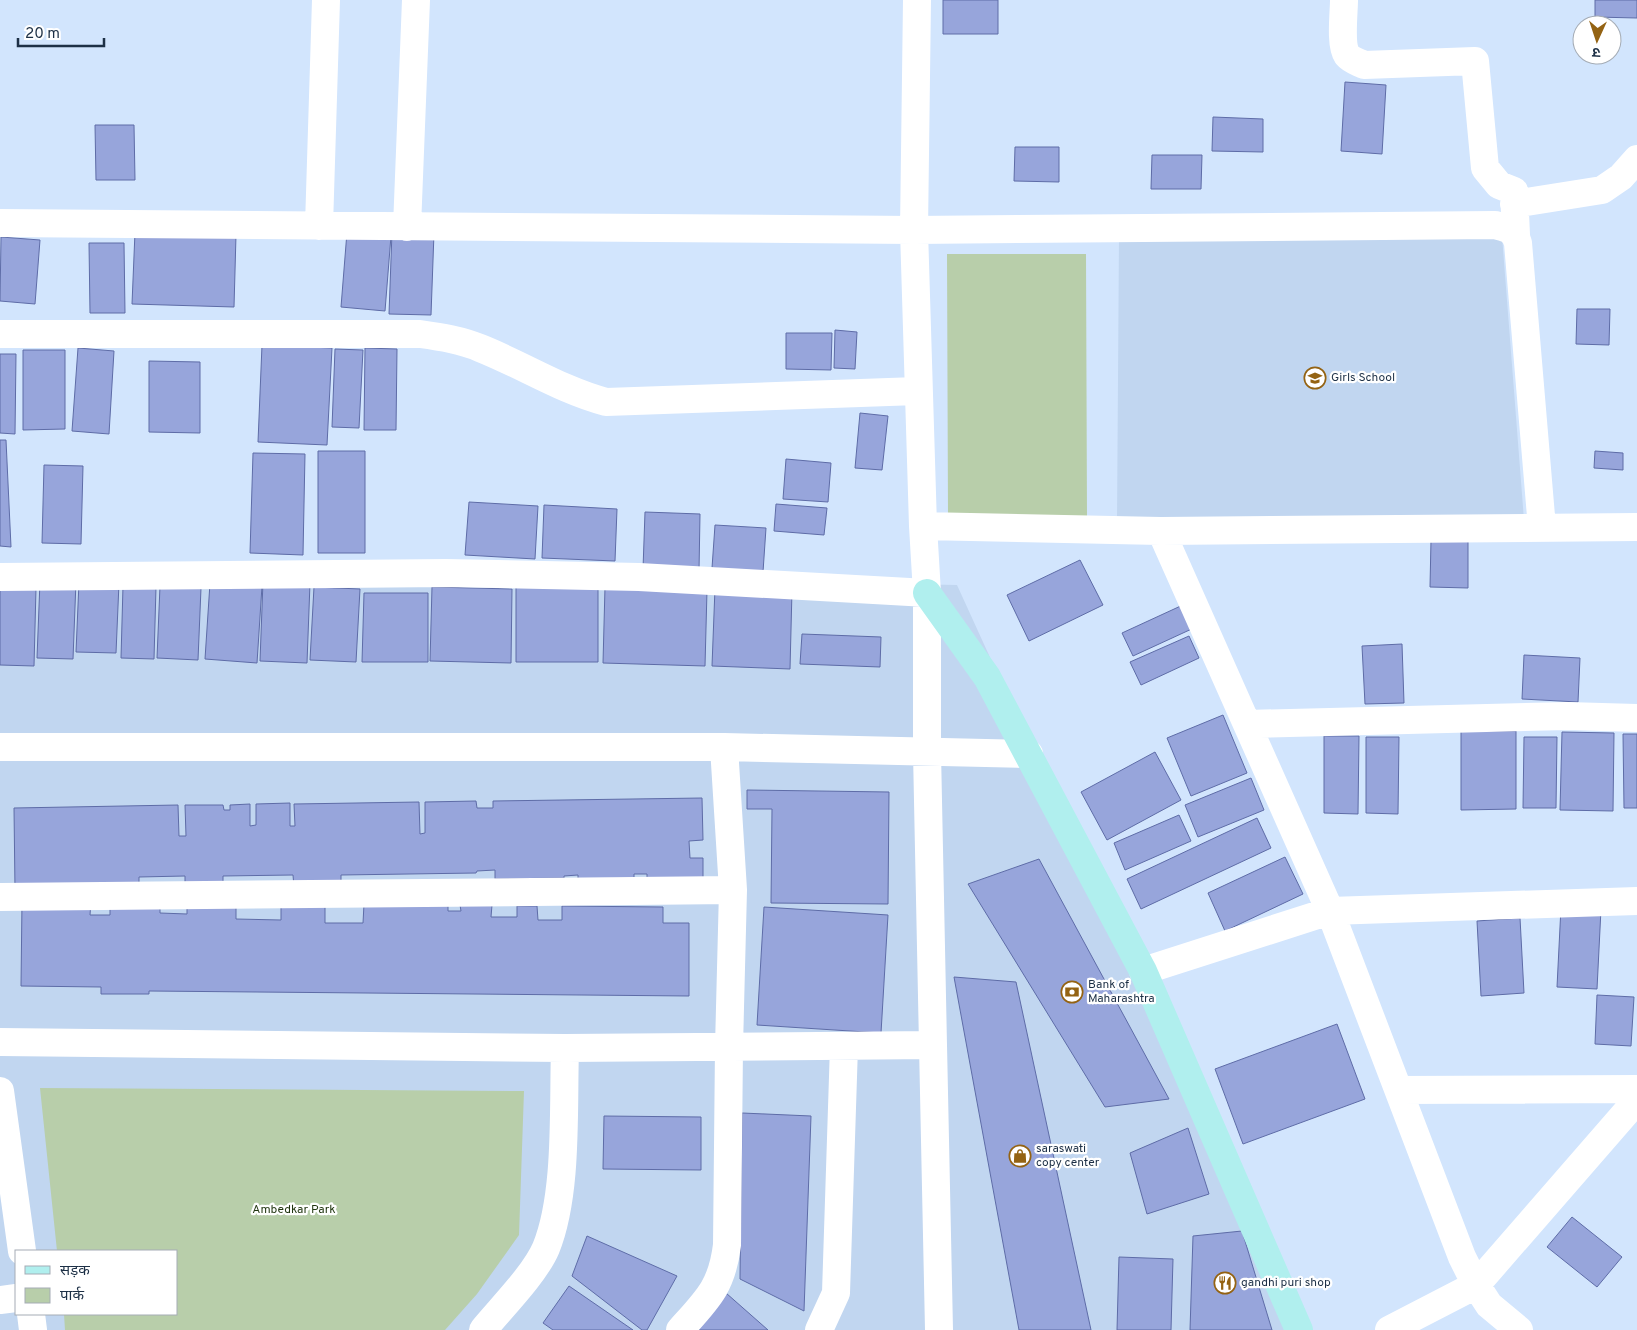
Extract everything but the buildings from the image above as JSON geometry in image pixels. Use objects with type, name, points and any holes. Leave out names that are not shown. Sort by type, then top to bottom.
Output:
[{"type":"main road","points":[[927,593],[987,677],[1143,971],[1300,1330]]},
{"type":"street","points":[[319,226],[326,0]]},
{"type":"street","points":[[407,227],[416,0]]},
{"type":"street","points":[[917,0],[914,230],[917,391],[927,593],[927,752],[939,1330]]},
{"type":"street","points":[[1344,0],[1343,41],[1346,54],[1364,65],[1476,60],[1485,168],[1499,184],[1514,191],[1516,235],[1542,528]]},
{"type":"street","points":[[1514,204],[1602,190],[1621,177],[1637,159]]},
{"type":"street","points":[[0,223],[914,230],[1496,226],[1508,228],[1516,235]]},
{"type":"street","points":[[0,334],[420,334],[449,338],[479,348],[568,389],[606,402],[917,391]]},
{"type":"street","points":[[923,526],[1161,531],[1637,527]]},
{"type":"street","points":[[1161,531],[1330,911],[1462,1257],[1476,1286],[1489,1305],[1518,1330]]},
{"type":"street","points":[[0,577],[446,573],[639,577],[927,593]]},
{"type":"street","points":[[1247,724],[1567,716],[1637,718]]},
{"type":"street","points":[[0,747],[724,747],[1029,754]]},
{"type":"street","points":[[680,1330],[718,1285],[725,1265],[728,1245],[728,1047],[733,890],[724,747]]},
{"type":"street","points":[[0,897],[733,890]]},
{"type":"street","points":[[1143,971],[1330,911],[1637,902]]},
{"type":"street","points":[[0,1042],[564,1048],[933,1045]]},
{"type":"street","points":[[822,1330],[836,1292],[844,1046]]},
{"type":"street","points":[[483,1330],[538,1261],[545,1250],[554,1221],[560,1192],[564,1048]]},
{"type":"street","points":[[1399,1090],[1637,1089]]},
{"type":"street","points":[[0,1091],[22,1250]]},
{"type":"street","points":[[1390,1330],[1476,1286],[1637,1100]]},
{"type":"street","points":[[0,1300],[15,1298]]},
{"type":"street","points":[[31,1315],[33,1330]]},
{"type":"shaded area","name":"Girls School","points":[[1119,236],[1502,236],[1524,520],[1117,521]]},
{"type":"shaded area","points":[[0,567],[957,585],[1145,997],[1285,1330],[0,1330]]},
{"type":"green space","points":[[947,254],[1086,254],[1087,517],[948,518]]},
{"type":"green space","name":"Ambedkar Park","points":[[40,1088],[524,1091],[519,1235],[477,1294],[445,1330],[65,1330],[64,1315],[178,1315],[178,1250],[57,1250]]},
{"type":"place","name":"Girls School","points":[[1315,378]]},
{"type":"place","name":"Bank of Maharashtra","points":[[1072,992]]},
{"type":"place","name":"saraswati copy center","points":[[1020,1156]]},
{"type":"place","name":"gandhi puri shop","points":[[1225,1283]]}]
